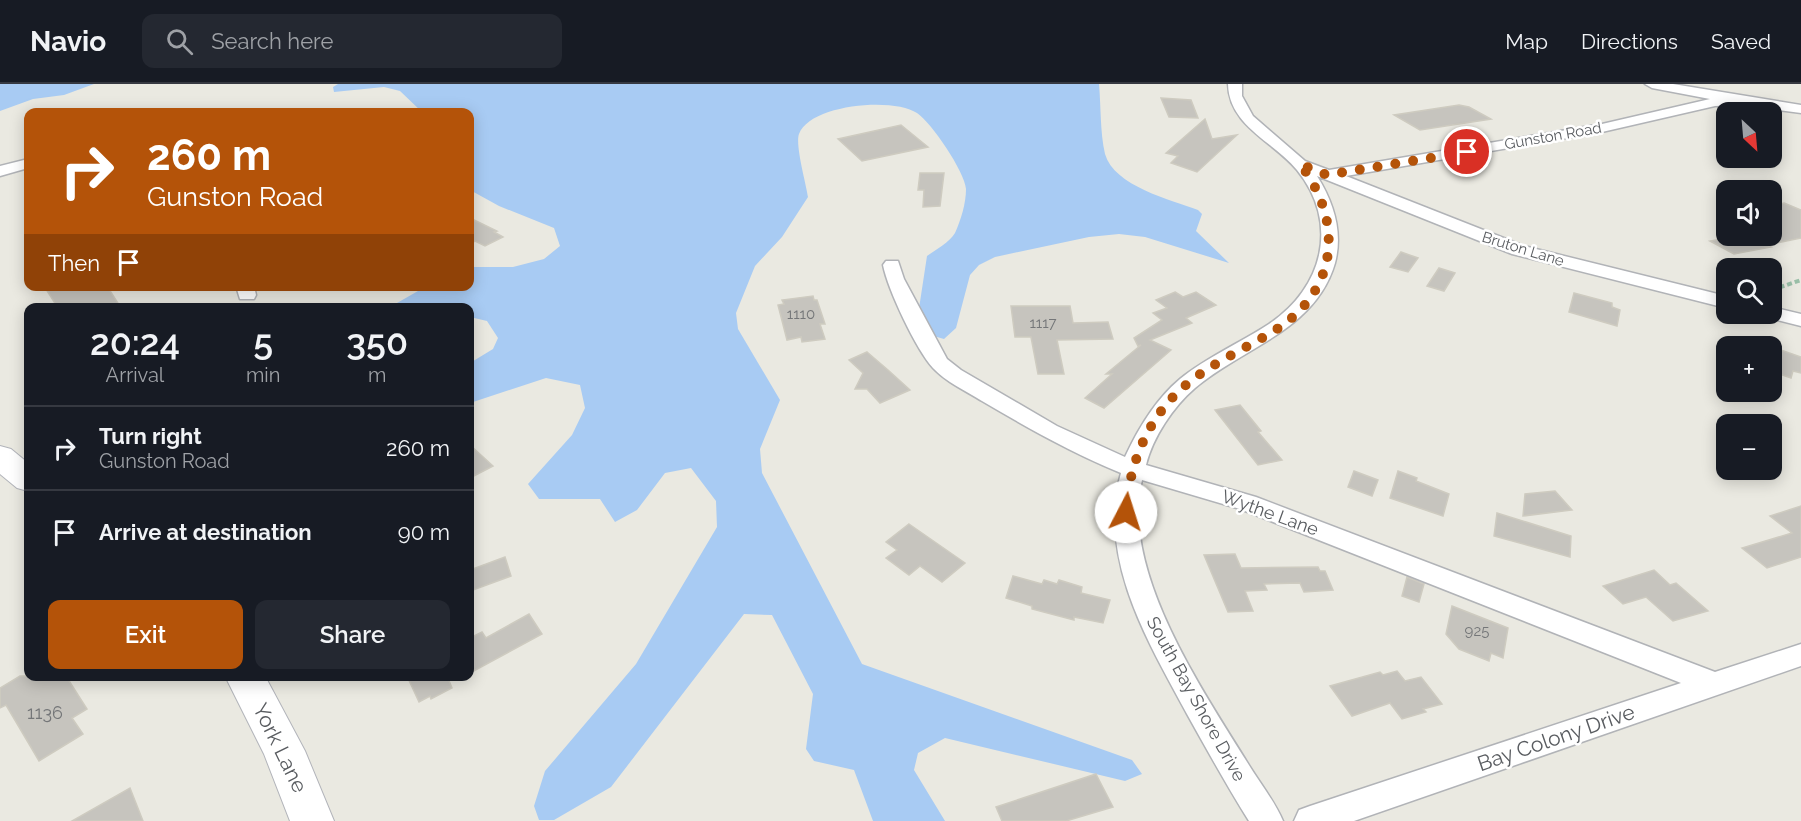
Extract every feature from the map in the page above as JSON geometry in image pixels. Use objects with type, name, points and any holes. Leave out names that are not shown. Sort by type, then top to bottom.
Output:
[{"type":"street","name":"South Bay Shore Drive","points":[[1235,84],[1235,95],[1246,116],[1300,164],[1321,196],[1330,234],[1330,246],[1314,292],[1305,304],[1279,327],[1236,351],[1186,385],[1164,409],[1142,441],[1132,469],[1126,512],[1131,558],[1142,601],[1160,639],[1239,778],[1267,821]]},
{"type":"street","points":[[1652,84],[1742,101],[1801,109]]},
{"type":"street","name":"Gunston Road","points":[[1327,175],[1602,128],[1715,102],[1742,101]]},
{"type":"street","name":"Bruton Lane","points":[[1300,164],[1518,250],[1716,300]]},
{"type":"street","points":[[0,171],[24,165]]},
{"type":"street","name":"Wythe Lane","points":[[892,265],[895,279],[940,363],[954,375],[1049,431],[1088,451],[1132,469],[1248,503],[1712,683]]},
{"type":"street","points":[[1782,315],[1801,320]]},
{"type":"street","points":[[0,457],[24,477]]},
{"type":"street","name":"Bay Colony Drive","points":[[1310,821],[1712,683],[1801,655]]},
{"type":"street","name":"York Lane","points":[[247,681],[275,730],[303,793],[312,821]]},
{"type":"path","points":[[1782,287],[1801,280]]},
{"type":"water","points":[[0,84],[94,84],[64,95],[33,99],[0,111]]},
{"type":"water","points":[[338,84],[1099,84],[1103,146],[1110,165],[1131,183],[1198,210],[1202,214],[1196,231],[1229,263],[1145,237],[1119,234],[1089,237],[995,257],[979,265],[970,275],[956,328],[944,339],[930,335],[918,315],[927,256],[946,243],[955,233],[965,200],[964,181],[946,148],[917,113],[890,105],[854,106],[819,116],[806,124],[799,134],[800,155],[808,197],[782,237],[755,266],[736,313],[738,329],[780,400],[760,449],[762,473],[862,664],[1132,760],[1142,774],[1125,781],[945,738],[918,753],[914,770],[945,821],[873,821],[854,770],[814,761],[806,749],[813,694],[772,615],[744,614],[611,787],[554,820],[539,820],[534,806],[545,771],[636,664],[717,527],[716,501],[691,468],[665,473],[637,510],[615,522],[600,499],[539,499],[528,484],[572,435],[585,408],[580,385],[546,378],[474,402],[474,361],[493,349],[498,338],[487,321],[474,318],[474,303],[397,303],[418,291],[474,291],[474,267],[513,267],[544,259],[560,246],[554,228],[499,206],[474,192],[474,108],[418,108],[400,91],[384,87],[334,92],[333,87]]},
{"type":"building","points":[[1161,98],[1191,100],[1198,118],[1169,117]]},
{"type":"building","points":[[1459,105],[1469,107],[1491,119],[1420,130],[1394,115]]},
{"type":"building","points":[[1205,119],[1212,139],[1237,135],[1197,172],[1171,163],[1178,156],[1166,153]]},
{"type":"building","points":[[901,125],[928,147],[862,161],[838,139]]},
{"type":"building","points":[[920,173],[944,173],[940,206],[923,207],[924,190],[918,190]]},
{"type":"building","points":[[1782,204],[1801,210],[1801,238],[1782,242]]},
{"type":"building","points":[[474,220],[497,231],[494,232],[503,237],[485,246],[475,241]]},
{"type":"building","points":[[1719,246],[1771,247],[1734,254]]},
{"type":"building","points":[[1401,252],[1418,258],[1408,272],[1390,267]]},
{"type":"building","points":[[1439,268],[1455,273],[1444,291],[1427,286]]},
{"type":"building","points":[[47,291],[110,291],[118,303],[55,303]]},
{"type":"building","points":[[1175,292],[1183,297],[1196,292],[1216,305],[1186,318],[1192,323],[1150,340],[1171,350],[1104,408],[1085,398],[1112,374],[1106,374],[1141,345],[1138,346],[1134,338],[1162,320],[1153,313],[1167,308],[1156,300]]},
{"type":"building","points":[[1574,293],[1612,303],[1612,307],[1620,310],[1617,326],[1569,312]]},
{"type":"building","points":[[813,296],[814,300],[817,300],[825,324],[820,324],[825,339],[802,342],[801,337],[787,340],[778,305],[784,304],[782,300]]},
{"type":"building","points":[[1011,306],[1070,306],[1073,323],[1108,322],[1113,339],[1057,340],[1064,374],[1038,374],[1031,337],[1015,337]]},
{"type":"building","points":[[1782,350],[1801,357],[1801,373],[1793,371],[1791,378],[1782,375]]},
{"type":"building","points":[[867,352],[910,390],[880,403],[867,389],[855,389],[863,373],[849,360]]},
{"type":"building","points":[[1240,405],[1261,431],[1258,432],[1282,460],[1258,465],[1215,410]]},
{"type":"building","points":[[474,449],[493,466],[474,476]]},
{"type":"building","points":[[1354,471],[1378,480],[1372,496],[1348,487]]},
{"type":"building","points":[[1398,471],[1449,494],[1443,516],[1390,498]]},
{"type":"building","points":[[1555,491],[1572,510],[1523,516],[1525,494]]},
{"type":"building","points":[[1801,506],[1801,557],[1767,568],[1742,548],[1792,533],[1770,516]]},
{"type":"building","points":[[1497,513],[1571,536],[1570,557],[1494,536]]},
{"type":"building","points":[[909,524],[965,563],[942,582],[920,566],[909,575],[886,558],[897,550],[886,542]]},
{"type":"building","points":[[1235,554],[1241,568],[1318,567],[1320,571],[1325,571],[1333,590],[1304,592],[1300,583],[1264,584],[1267,590],[1245,591],[1253,611],[1228,612],[1204,555]]},
{"type":"building","points":[[505,557],[511,576],[474,590],[474,569]]},
{"type":"building","points":[[1654,570],[1670,585],[1676,583],[1708,611],[1673,621],[1646,597],[1623,604],[1603,586]]},
{"type":"building","points":[[1013,576],[1042,584],[1044,580],[1057,584],[1059,580],[1082,587],[1081,593],[1110,600],[1103,623],[1074,617],[1074,620],[1032,609],[1032,606],[1006,598]]},
{"type":"building","points":[[1407,577],[1424,584],[1419,602],[1402,596]]},
{"type":"building","points":[[1452,606],[1508,628],[1503,658],[1491,653],[1489,661],[1459,649],[1446,634]]},
{"type":"building","points":[[529,614],[542,634],[474,671],[474,636],[482,632],[486,638]]},
{"type":"building","points":[[1397,671],[1405,681],[1421,677],[1442,704],[1423,709],[1426,712],[1402,719],[1390,703],[1352,716],[1330,686],[1380,672],[1383,675]]},
{"type":"building","points":[[20,676],[24,676],[24,681],[69,681],[87,709],[72,718],[83,734],[39,761],[6,705],[0,708],[0,688]]},
{"type":"building","points":[[409,681],[449,681],[452,688],[431,699],[430,696],[419,702]]},
{"type":"building","points":[[1096,774],[1113,807],[1066,821],[1002,821],[996,807]]},
{"type":"building","points":[[130,788],[143,821],[72,821]]},
{"type":"route","points":[[1126,512],[1132,469],[1142,441],[1164,409],[1186,385],[1236,351],[1290,319],[1314,292],[1330,246],[1330,234],[1324,202],[1300,164],[1327,175],[1406,160],[1467,152]]}]
